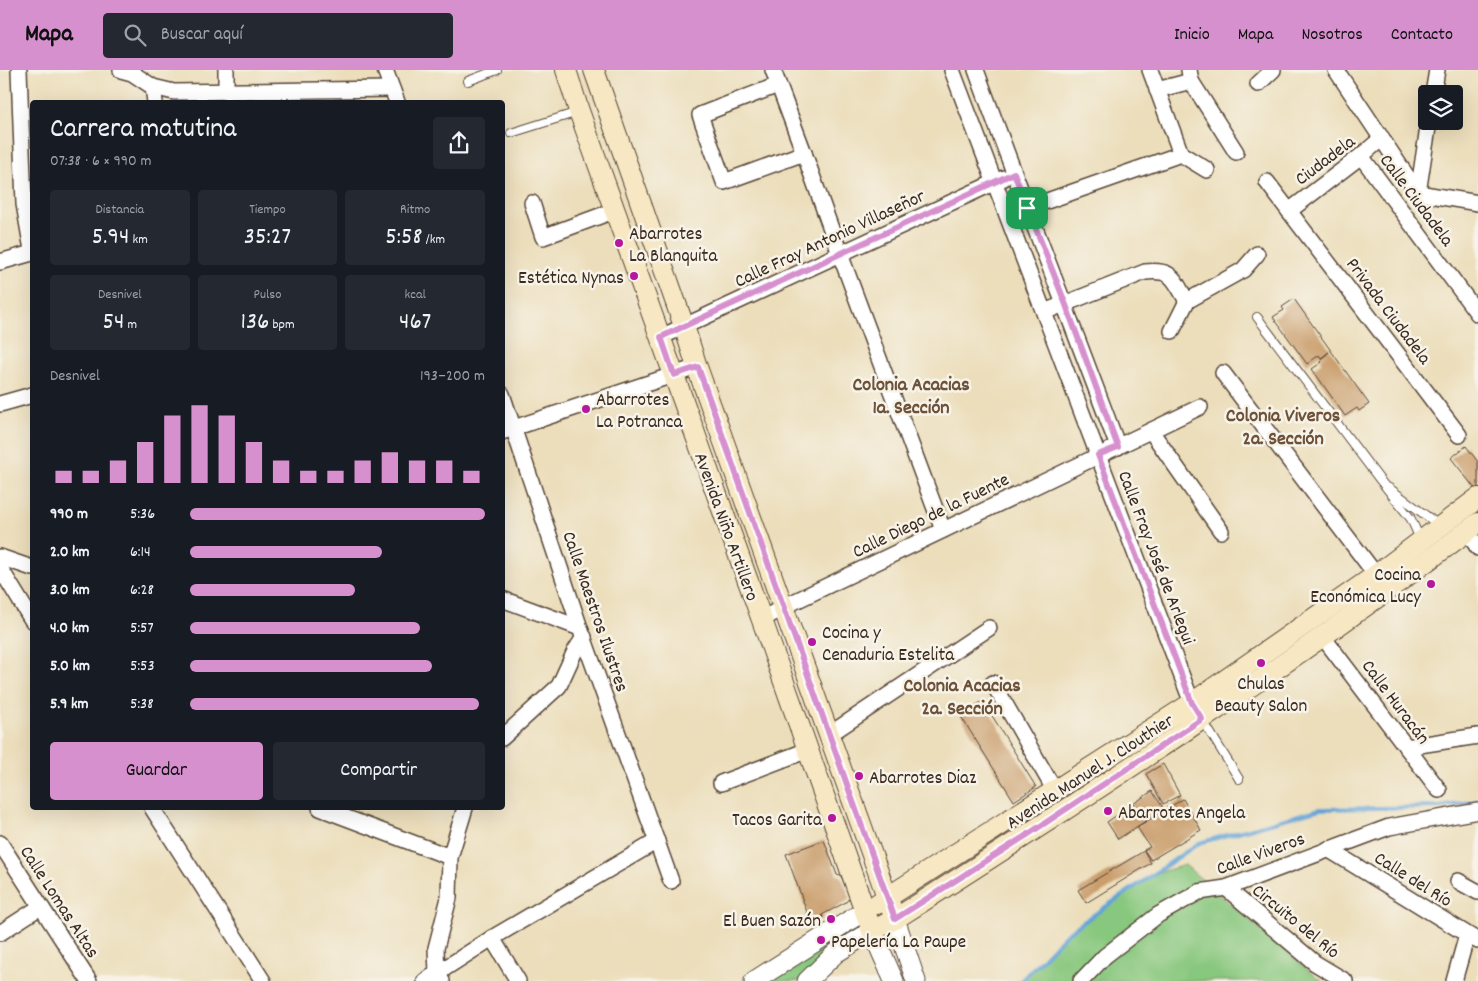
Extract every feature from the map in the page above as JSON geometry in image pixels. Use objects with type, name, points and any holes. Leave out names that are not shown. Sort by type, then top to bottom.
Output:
[{"type":"main road","name":"Avenida Niño Artillero","points":[[566,70],[872,931]]},
{"type":"main road","name":"Avenida Niño Artillero","points":[[594,70],[895,919]]},
{"type":"main road","name":"Avenida Manuel J. Clouthier","points":[[872,931],[895,919],[1027,835],[1197,711],[1376,575],[1418,533],[1434,521],[1478,498]]},
{"type":"main road","name":"Avenida Manuel J. Clouthier","points":[[864,911],[1055,791],[1197,711],[1322,637],[1474,534]]},
{"type":"street","points":[[19,70],[24,204],[30,240]]},
{"type":"street","points":[[121,70],[132,73],[152,87],[174,92],[394,96],[385,70]]},
{"type":"street","points":[[226,70],[226,92]]},
{"type":"street","points":[[772,70],[943,530]]},
{"type":"street","name":"Calle Fray José de Arlegui","points":[[952,70],[1197,711]]},
{"type":"street","name":"Calle Fray José de Arlegui","points":[[976,70],[1118,447]]},
{"type":"street","points":[[1150,70],[1181,154],[1207,170]]},
{"type":"street","points":[[1258,84],[1273,70]]},
{"type":"street","points":[[1336,70],[1418,193],[1478,202]]},
{"type":"street","points":[[1435,85],[1437,70]]},
{"type":"street","points":[[1157,90],[1190,76],[1236,152]]},
{"type":"street","points":[[778,85],[700,115],[724,182],[804,153]]},
{"type":"street","points":[[152,87],[155,100]]},
{"type":"street","points":[[1418,193],[1428,130]]},
{"type":"street","name":"Ciudadela","points":[[1289,210],[1382,138]]},
{"type":"street","points":[[1027,208],[1181,154]]},
{"type":"street","name":"Calle Ciudadela","points":[[1361,156],[1478,314]]},
{"type":"street","name":"Calle Fray Antonio Villaseñor","points":[[661,337],[1014,173]]},
{"type":"street","name":"Privada Ciudadela","points":[[1267,182],[1459,434]]},
{"type":"street","points":[[532,203],[542,237],[616,210]]},
{"type":"street","points":[[0,262],[30,253]]},
{"type":"street","points":[[1172,331],[1188,301],[1243,270],[1257,254]]},
{"type":"street","points":[[1044,312],[1066,305],[1145,272],[1160,271],[1171,275],[1188,301]]},
{"type":"street","points":[[508,430],[698,367]]},
{"type":"street","points":[[1223,373],[1376,575]]},
{"type":"street","points":[[0,404],[30,396]]},
{"type":"street","name":"Calle Diego de la Fuente","points":[[762,620],[783,607],[1200,407]]},
{"type":"street","name":"Calle Maestros Ilustres","points":[[505,412],[508,430],[671,881]]},
{"type":"street","points":[[1151,431],[1221,530]]},
{"type":"street","points":[[0,557],[30,567]]},
{"type":"street","points":[[0,568],[30,617]]},
{"type":"street","points":[[505,600],[582,633],[559,686],[505,735]]},
{"type":"street","points":[[830,734],[989,628]]},
{"type":"street","name":"Calle Huracán","points":[[1322,637],[1439,790]]},
{"type":"street","points":[[993,683],[1055,791]]},
{"type":"street","points":[[1406,747],[1478,736]]},
{"type":"street","points":[[722,783],[808,750]]},
{"type":"street","points":[[153,810],[257,979]]},
{"type":"street","points":[[325,810],[450,857]]},
{"type":"street","points":[[435,978],[436,948],[449,898],[450,857],[464,810]]},
{"type":"street","name":"Calle Viveros","points":[[1081,981],[1105,956],[1158,915],[1198,892],[1226,888],[1389,827],[1478,811]]},
{"type":"street","points":[[435,978],[492,938],[657,841]]},
{"type":"street","name":"Calle Lomas Altas","points":[[0,843],[89,981]]},
{"type":"street","name":"Calle del Río","points":[[1328,849],[1472,938]]},
{"type":"street","points":[[1458,881],[1478,892]]},
{"type":"street","name":"Circuito del Río","points":[[1226,888],[1315,963],[1345,981]]},
{"type":"street","points":[[0,933],[40,907]]},
{"type":"street","points":[[754,981],[864,911]]},
{"type":"street","name":"Avenida Niño Artillero","points":[[895,919],[916,981]]},
{"type":"street","points":[[807,981],[836,953],[872,931]]},
{"type":"street","name":"Avenida Niño Artillero","points":[[872,931],[894,981]]},
{"type":"street","points":[[492,938],[518,981]]},
{"type":"street","points":[[1454,981],[1472,938]]},
{"type":"lane","points":[[468,81],[497,70]]},
{"type":"lane","points":[[511,133],[579,111]]},
{"type":"lane","points":[[1257,317],[1411,519],[1418,533]]},
{"type":"lane","points":[[1380,480],[1434,521]]},
{"type":"lane","points":[[1197,711],[1239,779]]},
{"type":"green space","points":[[1185,865],[1317,978],[1323,981],[1021,981],[1068,934],[1157,873]]},
{"type":"green space","points":[[866,919],[868,925],[800,981],[765,981]]},
{"type":"building","points":[[1294,299],[1369,404],[1359,411],[1357,408],[1345,416],[1312,369],[1322,362],[1320,360],[1329,352],[1321,358],[1319,355],[1307,364],[1273,317],[1284,310],[1282,307]]},
{"type":"building","points":[[1466,446],[1478,462],[1478,488],[1476,490],[1451,458]]},
{"type":"building","points":[[983,701],[1036,787],[1014,801],[960,715]]},
{"type":"building","points":[[1163,764],[1180,795],[1163,804],[1146,774]]},
{"type":"building","points":[[1152,791],[1164,809],[1118,839],[1107,822]]},
{"type":"building","points":[[1183,799],[1201,830],[1151,860],[1144,850],[1150,847],[1137,827]]},
{"type":"building","points":[[824,840],[837,875],[841,876],[850,897],[846,902],[822,915],[823,918],[812,926],[786,854]]},
{"type":"building","points":[[1144,851],[1151,863],[1086,903],[1078,890]]},
{"type":"waterway","points":[[1021,981],[1066,934],[1199,843],[1320,809],[1439,807],[1478,801]]},
{"type":"place","name":"Abarrotes La Blanquita","points":[[619,243]]},
{"type":"place","name":"Estética Nynas","points":[[634,276]]},
{"type":"place","name":"Abarrotes La Potranca","points":[[586,409]]},
{"type":"place","name":"Cocina Económica Lucy","points":[[1431,584]]},
{"type":"place","name":"Cocina y Cenaduria Estelita","points":[[812,642]]},
{"type":"place","name":"Chulas Beauty Salon","points":[[1261,663]]},
{"type":"place","name":"Abarrotes Diaz","points":[[859,776]]},
{"type":"place","name":"Abarrotes Angela","points":[[1108,811]]},
{"type":"place","name":"Tacos Garita","points":[[832,818]]},
{"type":"place","name":"El Buen Sazón","points":[[831,919]]},
{"type":"place","name":"Papelería La Paupe","points":[[821,940]]},
{"type":"district","name":"Colonia Acacias 1a. Sección","points":[[911,394]]},
{"type":"district","name":"Colonia Viveros 2a. Sección","points":[[1283,426]]},
{"type":"district","name":"Colonia Acacias 2a. Sección","points":[[962,696]]},
{"type":"route","points":[[1014,173],[1027,208],[1066,305],[1118,447],[1098,455],[1192,703],[1202,719],[1027,835],[895,919],[698,367],[674,375],[661,337],[1014,173]]}]
